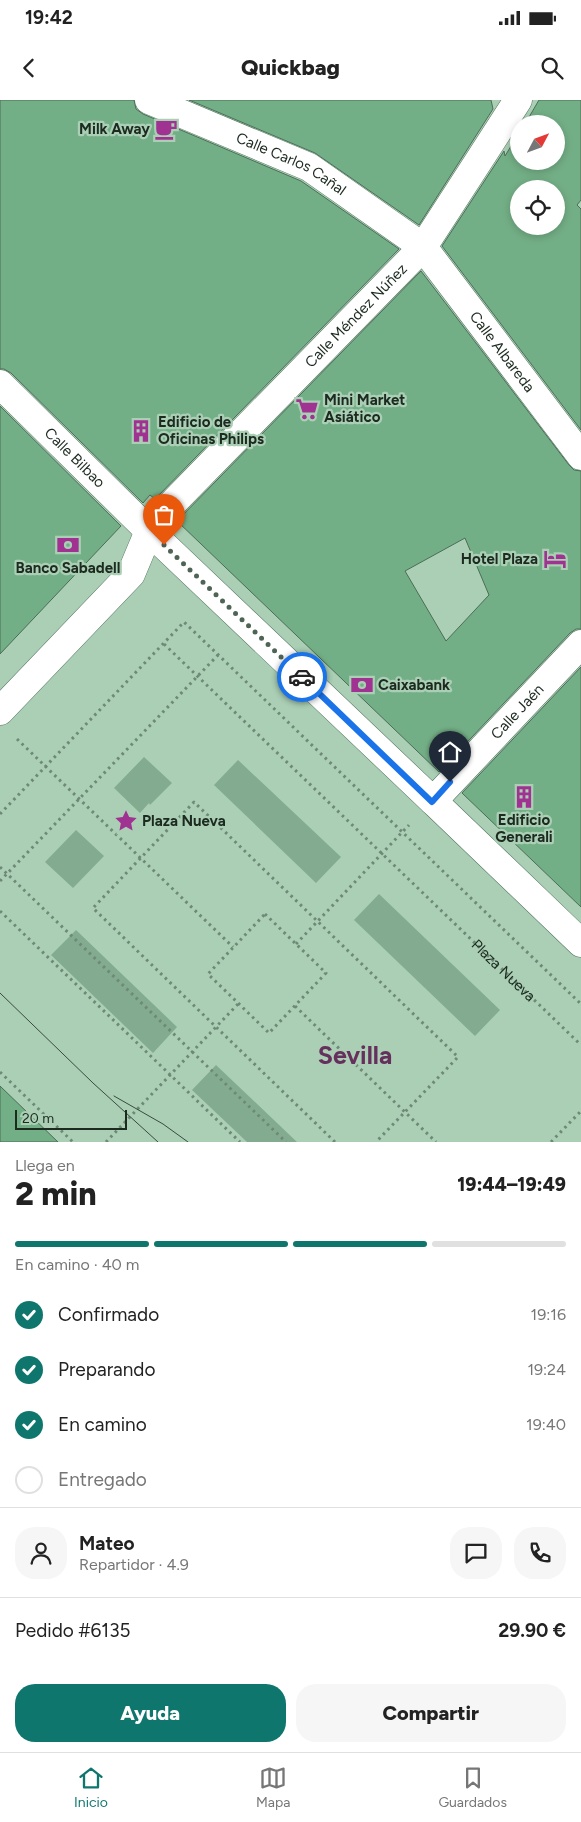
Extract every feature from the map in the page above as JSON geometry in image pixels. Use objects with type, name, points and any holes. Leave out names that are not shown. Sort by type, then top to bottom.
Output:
[{"type":"street","name":"Calle Carlos Cañal","points":[[149,100],[309,166],[423,247]]},
{"type":"street","name":"Calle Méndez Núñez","points":[[149,531],[166,510],[423,247],[512,104]]},
{"type":"street","name":"Calle Albareda","points":[[423,247],[581,456]]},
{"type":"street","name":"Calle Bilbao","points":[[0,384],[149,531]]},
{"type":"street","points":[[0,711],[130,574],[149,531],[581,943]]},
{"type":"street","name":"Calle Jaén","points":[[432,802],[581,644]]},
{"type":"path","name":"Plaza Nueva","points":[[0,814],[184,622],[581,1004]]},
{"type":"path","name":"Plaza Nueva","points":[[164,644],[581,1045]]},
{"type":"path","points":[[0,881],[218,655]]},
{"type":"path","points":[[13,736],[233,947]]},
{"type":"path","points":[[335,1142],[93,908],[194,802],[458,1057],[376,1142]]},
{"type":"path","points":[[296,944],[432,802]]},
{"type":"path","points":[[0,867],[286,1142]]},
{"type":"path","points":[[0,910],[240,1142]]},
{"type":"path","points":[[265,914],[296,944],[326,973],[269,1033],[208,974],[265,914]]},
{"type":"path","points":[[106,1142],[238,1004]]},
{"type":"path","points":[[295,1006],[436,1142]]},
{"type":"path","points":[[0,1072],[73,1142]]},
{"type":"path","points":[[551,1142],[581,1111]]},
{"type":"green space","points":[[144,757],[172,783],[140,813],[114,788]]},
{"type":"green space","points":[[238,760],[341,857],[316,883],[214,785]]},
{"type":"green space","points":[[76,830],[104,856],[73,888],[45,862]]},
{"type":"green space","points":[[379,894],[500,1010],[475,1036],[354,920]]},
{"type":"green space","points":[[76,930],[177,1027],[153,1053],[51,955]]},
{"type":"green space","points":[[216,1065],[297,1142],[247,1142],[192,1090]]},
{"type":"building","points":[[0,100],[134,100],[136,109],[143,114],[301,181],[399,249],[155,499],[150,495],[143,503],[11,373],[0,369]]},
{"type":"building","points":[[189,100],[491,100],[493,109],[419,225],[315,153]]},
{"type":"building","points":[[539,100],[581,100],[581,200],[577,205],[581,209],[581,430],[442,246],[504,151],[505,156],[510,148],[510,170],[565,170],[565,115],[530,115]]},
{"type":"building","points":[[421,271],[569,465],[574,470],[581,471],[581,629],[576,629],[570,633],[439,772],[177,521]],"holes":[[[465,538],[489,595],[446,641],[405,571]]]},
{"type":"building","points":[[0,406],[121,526],[0,654]]},
{"type":"building","name":"Edificio Generali","points":[[581,667],[581,907],[462,793]]},
{"type":"building","points":[[0,1086],[58,1142],[0,1142]]},
{"type":"tram line","points":[[0,993],[93,1083],[158,1142]]},
{"type":"tram line","points":[[114,1096],[163,1124],[188,1142]]},
{"type":"way so far","points":[[164,545],[302,677]]},
{"type":"place","name":"Milk Away","points":[[166,129]]},
{"type":"place","name":"Mini Market Asiático","points":[[307,409]]},
{"type":"place","name":"Edificio de Oficinas Philips","points":[[141,431]]},
{"type":"place","name":"Banco Sabadell","points":[[68,545]]},
{"type":"place","name":"Hotel Plaza","points":[[555,559]]},
{"type":"place","name":"Caixabank","points":[[362,685]]},
{"type":"place","name":"Edificio Generali","points":[[524,797]]},
{"type":"place","name":"Plaza Nueva","points":[[126,821]]},
{"type":"district","name":"Sevilla","points":[[355,1055]]},
{"type":"route","points":[[302,677],[432,802],[450,782]]}]
